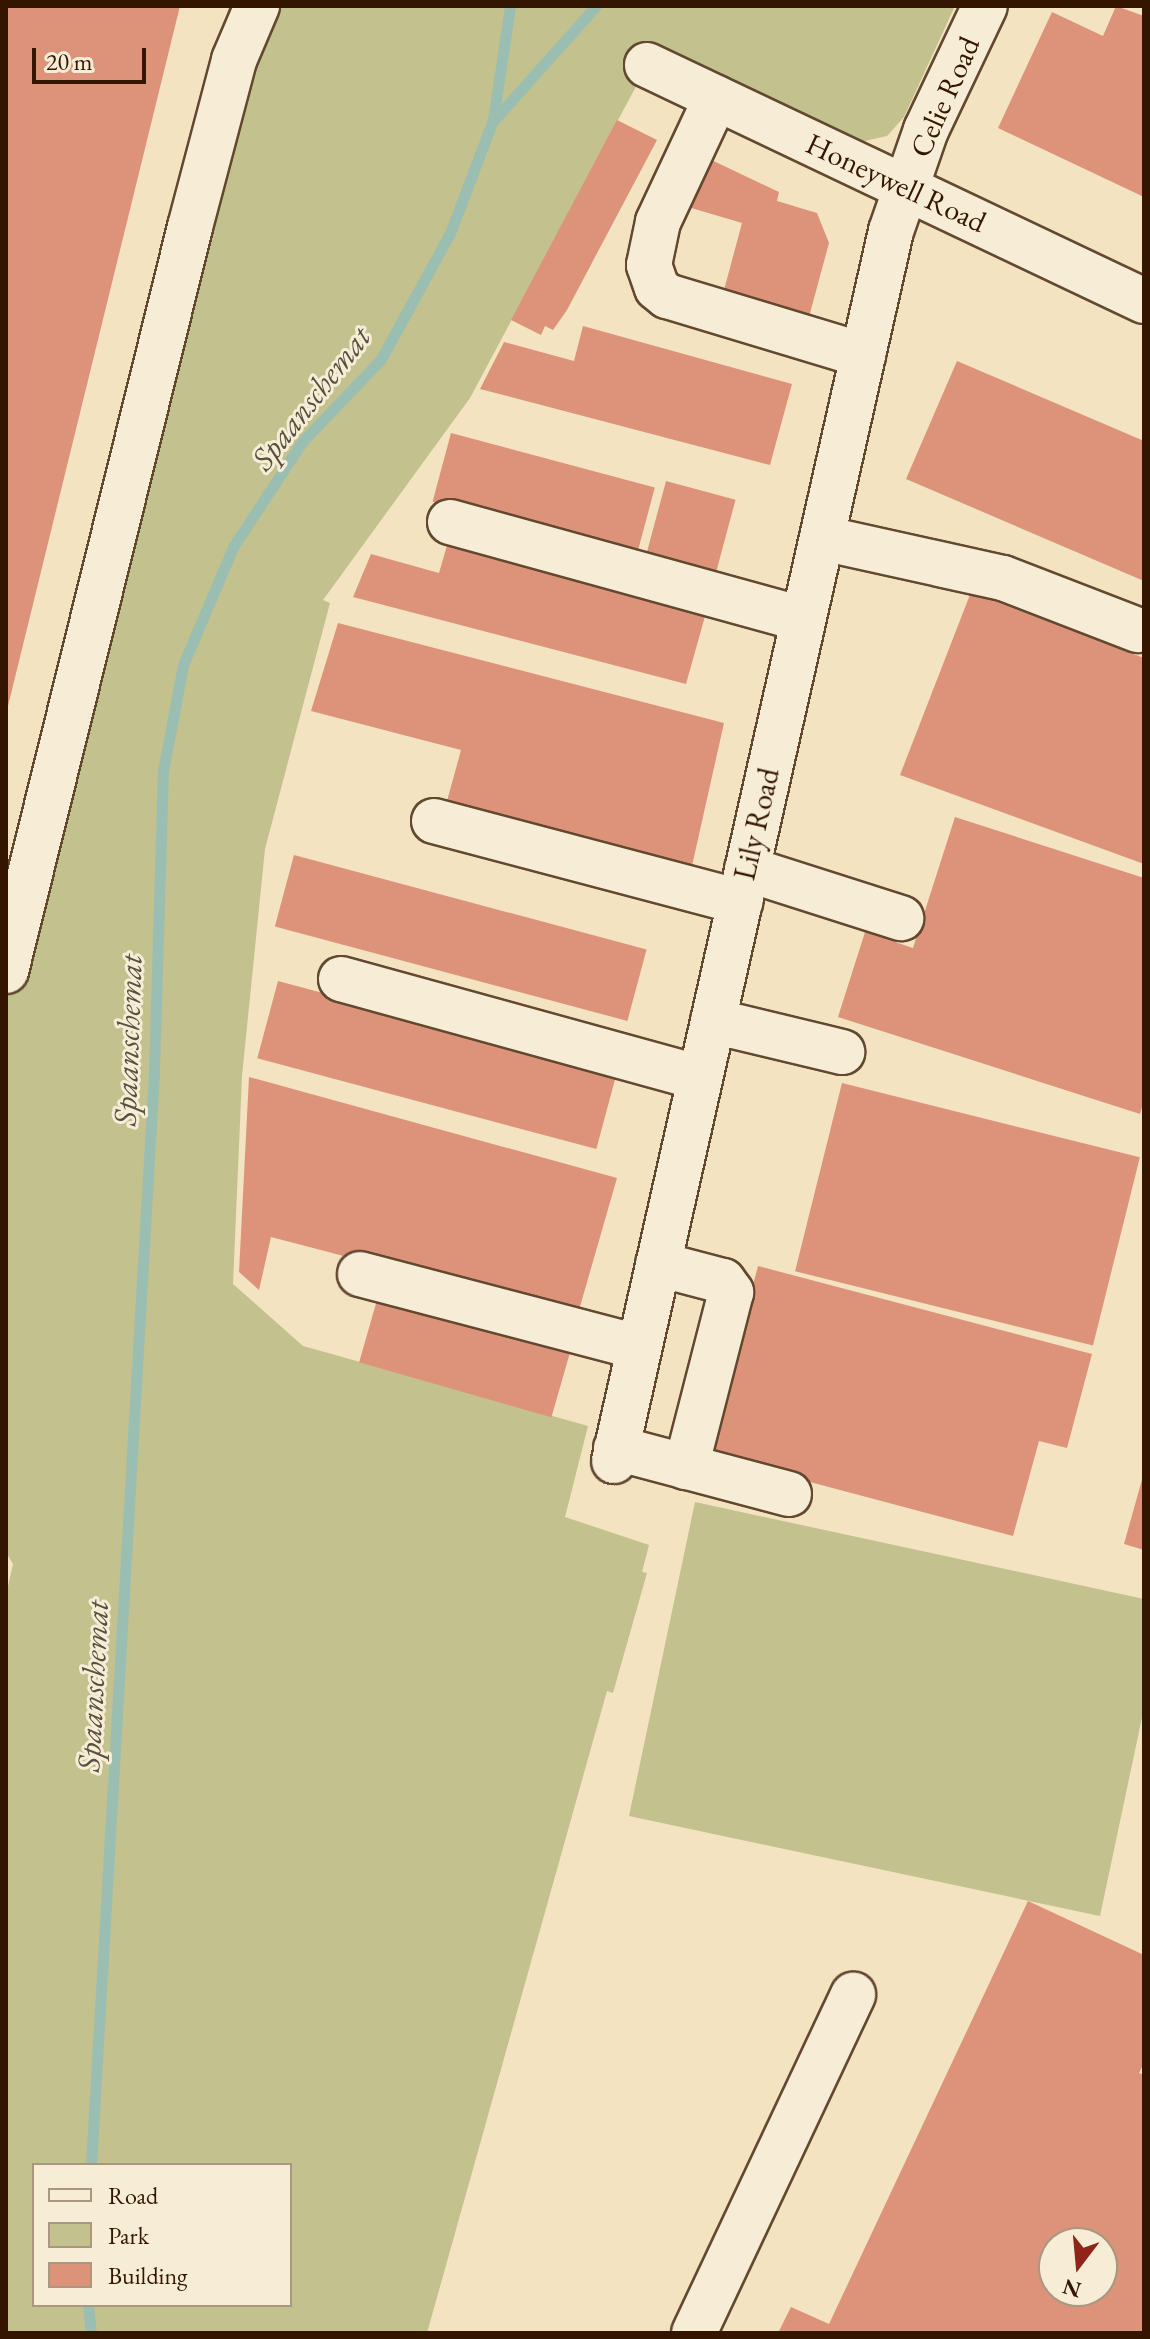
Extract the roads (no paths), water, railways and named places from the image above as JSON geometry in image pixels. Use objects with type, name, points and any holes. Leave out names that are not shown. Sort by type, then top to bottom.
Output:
[{"type":"street","points":[[6,971],[190,227],[234,60],[257,6]]},
{"type":"street","name":"Celie Road","points":[[907,189],[926,130],[985,6]]},
{"type":"street","name":"Honeywell Road","points":[[647,65],[1144,301]]},
{"type":"street","points":[[716,98],[658,222],[649,265],[657,288],[667,296],[863,355]]},
{"type":"street","name":"Lily Road","points":[[686,1467],[615,1455],[891,231],[907,189]]},
{"type":"street","points":[[450,522],[803,619]]},
{"type":"street","points":[[822,538],[1003,578],[1138,630]]},
{"type":"street","points":[[434,821],[901,918]]},
{"type":"street","points":[[341,979],[700,1078]]},
{"type":"street","points":[[713,1021],[842,1052]]},
{"type":"street","points":[[658,1264],[723,1281],[731,1292],[686,1467],[789,1494]]},
{"type":"street","points":[[360,1274],[639,1347]]},
{"type":"street","points":[[694,2333],[853,1995]]},
{"type":"waterway","name":"Spaanschemat","points":[[91,2163],[154,1072],[163,771],[183,665],[233,547],[302,442],[381,359],[450,233],[493,120],[510,6]]},
{"type":"waterway","points":[[494,120],[596,6]]},
{"type":"waterway","name":"Spaanschemat","points":[[88,2307],[91,2333]]}]
